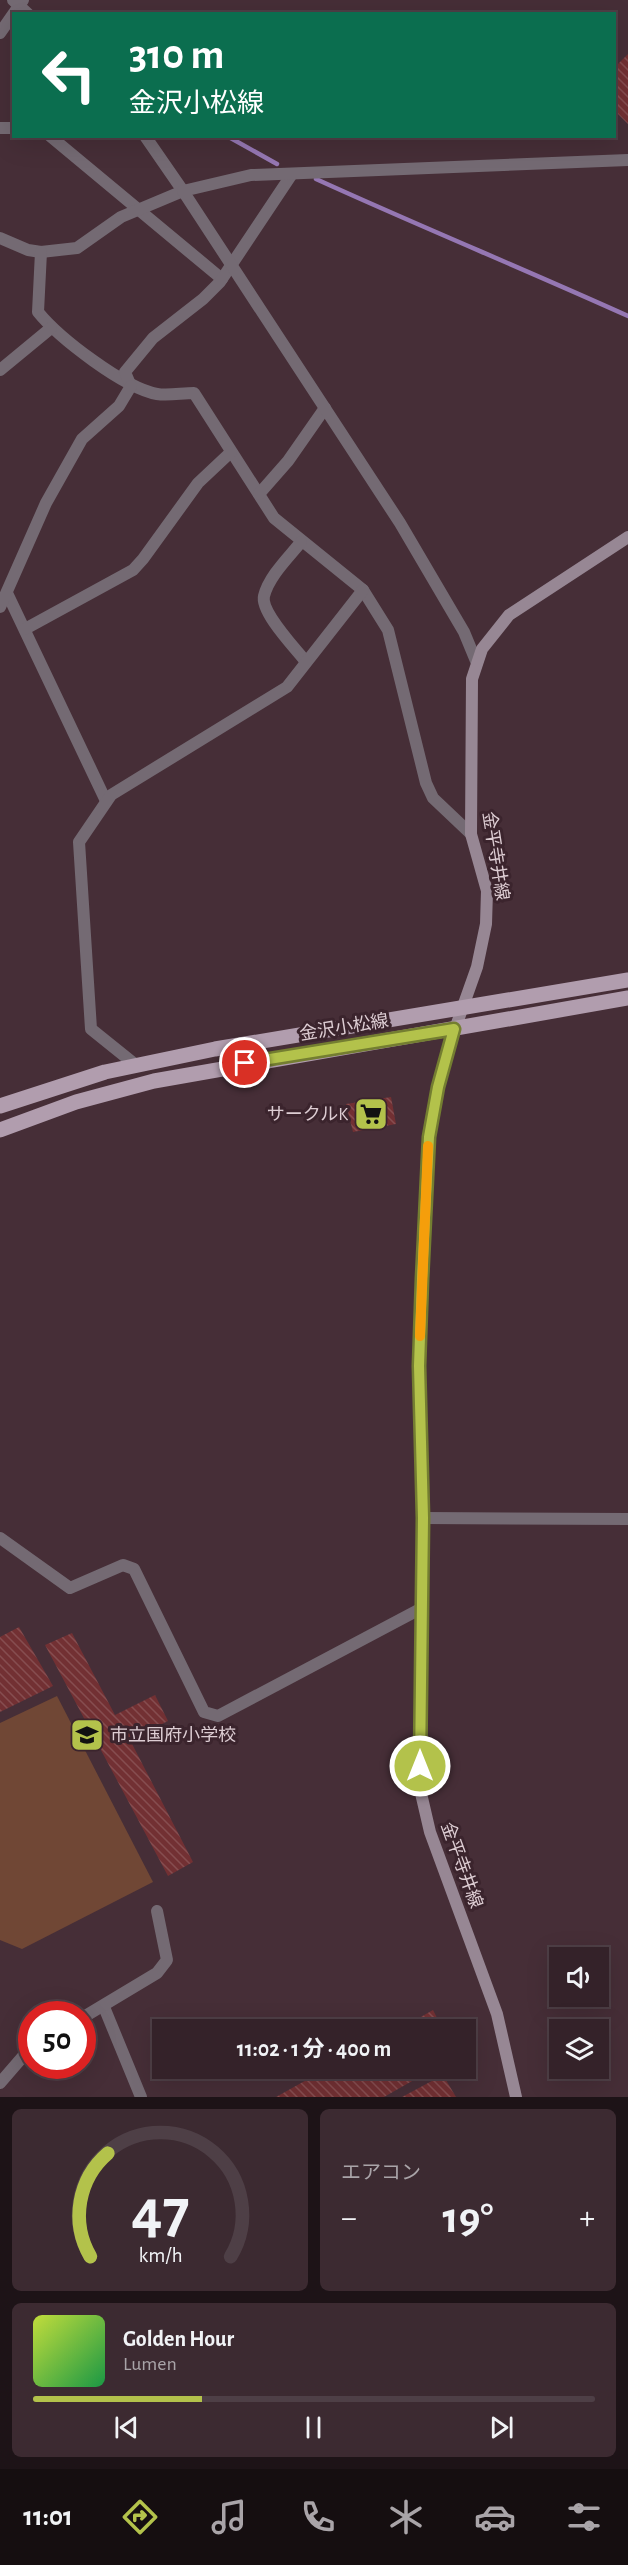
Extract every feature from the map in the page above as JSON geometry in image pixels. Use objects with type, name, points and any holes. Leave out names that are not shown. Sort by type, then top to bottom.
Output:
[{"type":"main road","name":"金平寺井線","points":[[516,2097],[497,2014],[430,1832],[420,1789],[423,1518],[419,1366],[429,1137],[438,1087],[454,1029],[477,967],[486,924],[487,891],[471,834],[470,720],[472,679],[476,661],[488,639],[509,615],[628,537]]},
{"type":"main road","name":"金沢小松線","points":[[0,1106],[65,1083],[216,1048],[628,980]]},
{"type":"main road","name":"金沢小松線","points":[[0,1130],[76,1102],[153,1081],[628,998]]},
{"type":"street","points":[[52,138],[222,279]]},
{"type":"street","points":[[146,138],[400,523],[464,632],[476,661]]},
{"type":"street","points":[[0,238],[28,250],[41,252],[77,248],[121,217],[183,191],[251,175],[628,160]]},
{"type":"street","points":[[131,386],[125,372],[153,338],[203,299],[222,279],[292,174]]},
{"type":"street","points":[[41,252],[38,312],[51,328],[131,386],[158,394],[194,393],[274,518],[363,590],[388,630],[429,790],[433,798],[471,834]]},
{"type":"street","points":[[0,370],[51,328]]},
{"type":"street","points":[[0,607],[46,503],[82,439],[119,406],[131,386]]},
{"type":"street","points":[[259,494],[288,461],[325,408]]},
{"type":"street","points":[[25,629],[133,570],[143,560],[198,483],[231,452]]},
{"type":"street","points":[[301,542],[276,573],[263,597],[265,610],[306,662]]},
{"type":"street","points":[[137,1066],[91,1029],[79,842],[111,795],[287,687],[363,590]]},
{"type":"street","points":[[7,593],[106,801]]},
{"type":"street","points":[[423,1518],[628,1519]]},
{"type":"street","points":[[0,1538],[70,1588],[123,1565],[134,1569],[204,1712],[218,1716],[422,1608]]},
{"type":"street","points":[[96,2011],[157,1973],[167,1960],[157,1911]]},
{"type":"street","points":[[105,2007],[141,2097]]},
{"type":"street","points":[[0,2083],[18,2062]]},
{"type":"shaded area","points":[[57,1696],[153,1882],[22,1949],[0,1940],[0,1723]]},
{"type":"building","points":[[628,54],[628,124],[616,112],[616,66]]},
{"type":"building","name":"サークルK","points":[[391,1097],[396,1124],[353,1132],[346,1104]]},
{"type":"building","points":[[19,1627],[53,1686],[0,1712],[0,1637]]},
{"type":"building","points":[[72,1633],[115,1715],[155,1695],[168,1721],[130,1740],[193,1862],[168,1876],[45,1645]]},
{"type":"building","points":[[433,2010],[438,2019],[417,2019]]},
{"type":"building","points":[[308,2079],[416,2079],[384,2097],[276,2097]]},
{"type":"building","points":[[436,2079],[445,2079],[456,2097],[402,2097]]},
{"type":"waterway","points":[[231,138],[277,164]]},
{"type":"waterway","points":[[316,179],[628,316]]},
{"type":"slow traffic","points":[[420,1336],[428,1146]]},
{"type":"place","name":"サークルK","points":[[371,1114]]},
{"type":"place","name":"市立国府小学校","points":[[87,1735]]},
{"type":"route","points":[[245,1063],[454,1029],[438,1087],[429,1137],[422,1279],[419,1366],[419,1452],[423,1518],[420,1766]]}]
